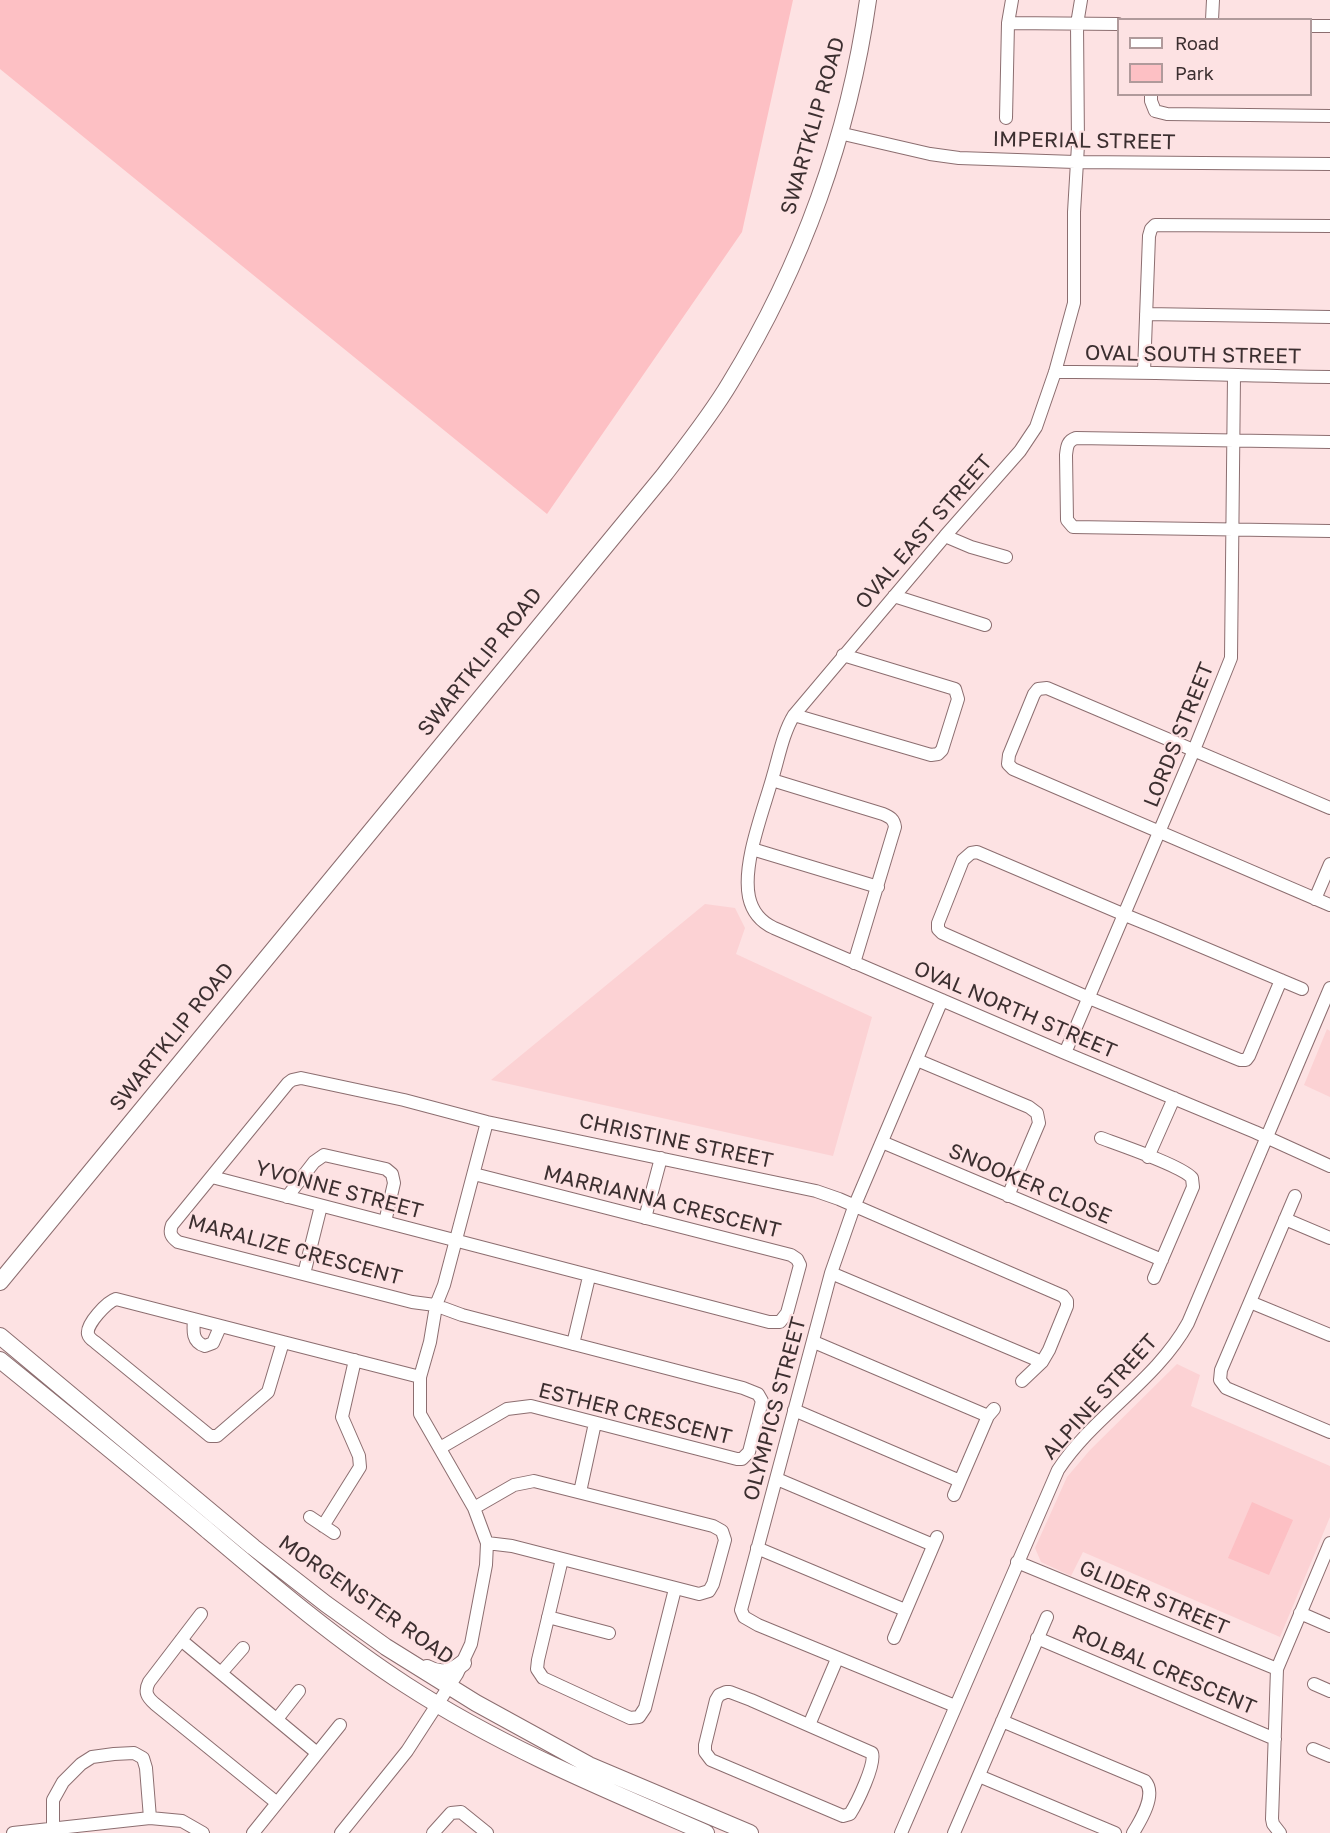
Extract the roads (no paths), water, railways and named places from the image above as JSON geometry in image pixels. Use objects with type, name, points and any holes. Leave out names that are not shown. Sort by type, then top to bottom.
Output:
[{"type":"main road","name":"SWARTKLIP ROAD","points":[[0,1282],[682,452],[729,385],[774,304],[811,223],[839,133],[859,53],[868,0]]},
{"type":"main road","name":"MORGENSTER ROAD","points":[[0,1336],[253,1547],[326,1604],[399,1656],[530,1734],[589,1765],[750,1833]]},
{"type":"main road","name":"MORGENSTER ROAD","points":[[0,1360],[317,1621],[383,1670],[438,1705],[572,1776],[706,1833]]},
{"type":"main road","points":[[399,1656],[407,1657],[432,1671],[440,1672],[450,1672],[463,1663]]},
{"type":"street","points":[[1006,118],[1008,23],[1012,0]]},
{"type":"street","name":"OVAL EAST STREET","points":[[753,909],[748,894],[752,849],[786,734],[794,715],[1033,435],[1055,372],[1074,303],[1075,162],[1078,145],[1077,24],[1081,0]]},
{"type":"street","points":[[1212,18],[1213,0]]},
{"type":"street","points":[[1008,23],[1117,24]]},
{"type":"street","points":[[1312,26],[1330,26]]},
{"type":"street","points":[[1151,96],[1155,111],[1167,114],[1330,116]]},
{"type":"street","name":"IMPERIAL STREET","points":[[839,133],[944,156],[1075,162],[1330,165]]},
{"type":"street","points":[[1144,372],[1149,236],[1153,227],[1158,224],[1330,226]]},
{"type":"street","points":[[1146,314],[1330,317]]},
{"type":"street","name":"OVAL SOUTH STREET","points":[[1055,372],[1330,377]]},
{"type":"street","name":"LORDS STREET","points":[[1065,1053],[1160,832],[1231,658],[1234,376]]},
{"type":"street","points":[[1330,442],[1076,438],[1068,445],[1066,455],[1066,520],[1071,526],[1330,531]]},
{"type":"street","points":[[945,536],[971,547],[1006,557]]},
{"type":"street","points":[[894,596],[985,624]]},
{"type":"street","points":[[794,715],[931,755],[938,754],[942,750],[958,699],[955,689],[843,655]]},
{"type":"street","points":[[1330,808],[1047,688],[1038,689],[1034,694],[1009,755],[1008,764],[1013,769],[1330,905]]},
{"type":"street","points":[[772,780],[892,818],[896,827],[854,963]]},
{"type":"street","points":[[752,849],[878,887]]},
{"type":"street","points":[[1281,980],[1249,1056],[1243,1061],[1089,998],[940,931],[938,923],[963,860],[971,853],[977,852],[1125,915],[1281,980],[1302,989]]},
{"type":"street","points":[[1315,899],[1330,864]]},
{"type":"street","name":"OVAL NORTH STREET","points":[[753,909],[769,926],[1256,1132],[1330,1166]]},
{"type":"street","name":"ALPINE STREET","points":[[901,1833],[1017,1562],[1063,1462],[1163,1359],[1183,1333],[1330,988]]},
{"type":"street","name":"OLYMPICS STREET","points":[[942,1000],[854,1207],[831,1273],[741,1610],[744,1617],[758,1625],[956,1706]]},
{"type":"street","points":[[917,1060],[1029,1107],[1038,1113],[1039,1123],[1008,1196]]},
{"type":"street","name":"MARALIZE CRESCENT","points":[[438,1309],[175,1239],[170,1232],[172,1225],[288,1083],[297,1078],[404,1100],[487,1122]]},
{"type":"street","points":[[1148,1157],[1174,1098]]},
{"type":"street","points":[[341,1833],[407,1751],[450,1687],[463,1663],[473,1635],[486,1565],[487,1543],[474,1508],[420,1414],[420,1377],[487,1122]]},
{"type":"street","name":"CHRISTINE STREET","points":[[487,1122],[816,1191],[1063,1296],[1067,1301],[1067,1306],[1042,1362]]},
{"type":"street","points":[[1101,1138],[1186,1173],[1194,1182],[1154,1278]]},
{"type":"street","name":"SNOOKER CLOSE","points":[[882,1142],[1162,1260]]},
{"type":"street","points":[[287,1197],[314,1162],[324,1155],[386,1170],[392,1174],[394,1183],[385,1222]]},
{"type":"street","points":[[645,1218],[661,1158]]},
{"type":"street","name":"MARRIANNA CRESCENT","points":[[456,1242],[769,1322],[780,1322],[784,1319],[799,1268],[799,1262],[795,1257],[474,1174]]},
{"type":"street","name":"YVONNE STREET","points":[[212,1177],[456,1242]]},
{"type":"street","points":[[1295,1196],[1221,1370],[1220,1380],[1226,1388],[1330,1432]]},
{"type":"street","points":[[304,1274],[321,1206]]},
{"type":"street","points":[[1285,1219],[1330,1238]]},
{"type":"street","points":[[831,1273],[1042,1362],[1022,1381]]},
{"type":"street","points":[[573,1344],[590,1277]]},
{"type":"street","points":[[283,1342],[268,1392],[217,1436],[210,1436],[94,1342],[88,1331],[106,1304],[116,1299],[420,1377]]},
{"type":"street","points":[[1250,1302],[1330,1335]]},
{"type":"street","name":"ESTHER CRESCENT","points":[[438,1309],[743,1388],[758,1394],[762,1401],[749,1452],[742,1459],[737,1460],[531,1406],[517,1406],[500,1413],[440,1448]]},
{"type":"street","points":[[194,1319],[194,1337],[198,1343],[206,1346],[213,1342],[220,1327]]},
{"type":"street","points":[[814,1342],[991,1413],[954,1495]]},
{"type":"street","points":[[323,1526],[360,1467],[359,1456],[342,1417],[355,1360]]},
{"type":"street","points":[[794,1410],[960,1481]]},
{"type":"street","points":[[580,1492],[595,1423]]},
{"type":"street","points":[[777,1479],[935,1541],[894,1638]]},
{"type":"street","points":[[474,1508],[514,1485],[528,1481],[713,1526],[722,1531],[725,1542],[711,1589],[705,1594],[675,1589],[512,1546],[487,1543]]},
{"type":"street","points":[[310,1516],[334,1533]]},
{"type":"street","points":[[1280,1833],[1272,1819],[1276,1669],[1330,1543]]},
{"type":"street","points":[[758,1548],[905,1610]]},
{"type":"street","points":[[562,1559],[537,1664],[539,1673],[550,1681],[622,1715],[634,1718],[642,1715],[645,1708],[675,1589]]},
{"type":"street","name":"GLIDER STREET","points":[[1017,1562],[1276,1669]]},
{"type":"street","points":[[1300,1613],[1330,1626]]},
{"type":"street","points":[[201,1614],[149,1682],[146,1689],[147,1694],[155,1704],[277,1803]]},
{"type":"street","points":[[548,1617],[609,1633]]},
{"type":"street","name":"ROLBAL CRESCENT","points":[[954,1833],[1047,1617]]},
{"type":"street","name":"ROLBAL CRESCENT","points":[[1037,1638],[1275,1739]]},
{"type":"street","points":[[181,1640],[316,1753]]},
{"type":"street","points":[[221,1673],[243,1648]]},
{"type":"street","points":[[809,1725],[837,1659]]},
{"type":"street","points":[[1314,1684],[1330,1691]]},
{"type":"street","points":[[276,1719],[299,1691]]},
{"type":"street","points":[[726,1692],[809,1725],[864,1748],[873,1755],[871,1769],[852,1812],[848,1816],[843,1816],[711,1760],[705,1752],[716,1700],[726,1692]]},
{"type":"street","points":[[1002,1720],[1145,1781],[1150,1786],[1151,1794],[1133,1833]]},
{"type":"street","points":[[252,1833],[340,1725]]},
{"type":"street","points":[[1313,1749],[1330,1756]]},
{"type":"street","points":[[53,1831],[53,1800],[57,1791],[81,1764],[100,1755],[134,1753],[143,1758],[146,1768],[150,1818]]},
{"type":"street","points":[[979,1776],[1115,1833]]},
{"type":"street","points":[[433,1833],[451,1813],[461,1812],[487,1833]]},
{"type":"street","points":[[14,1833],[53,1831],[150,1818],[182,1821],[203,1833]]}]
